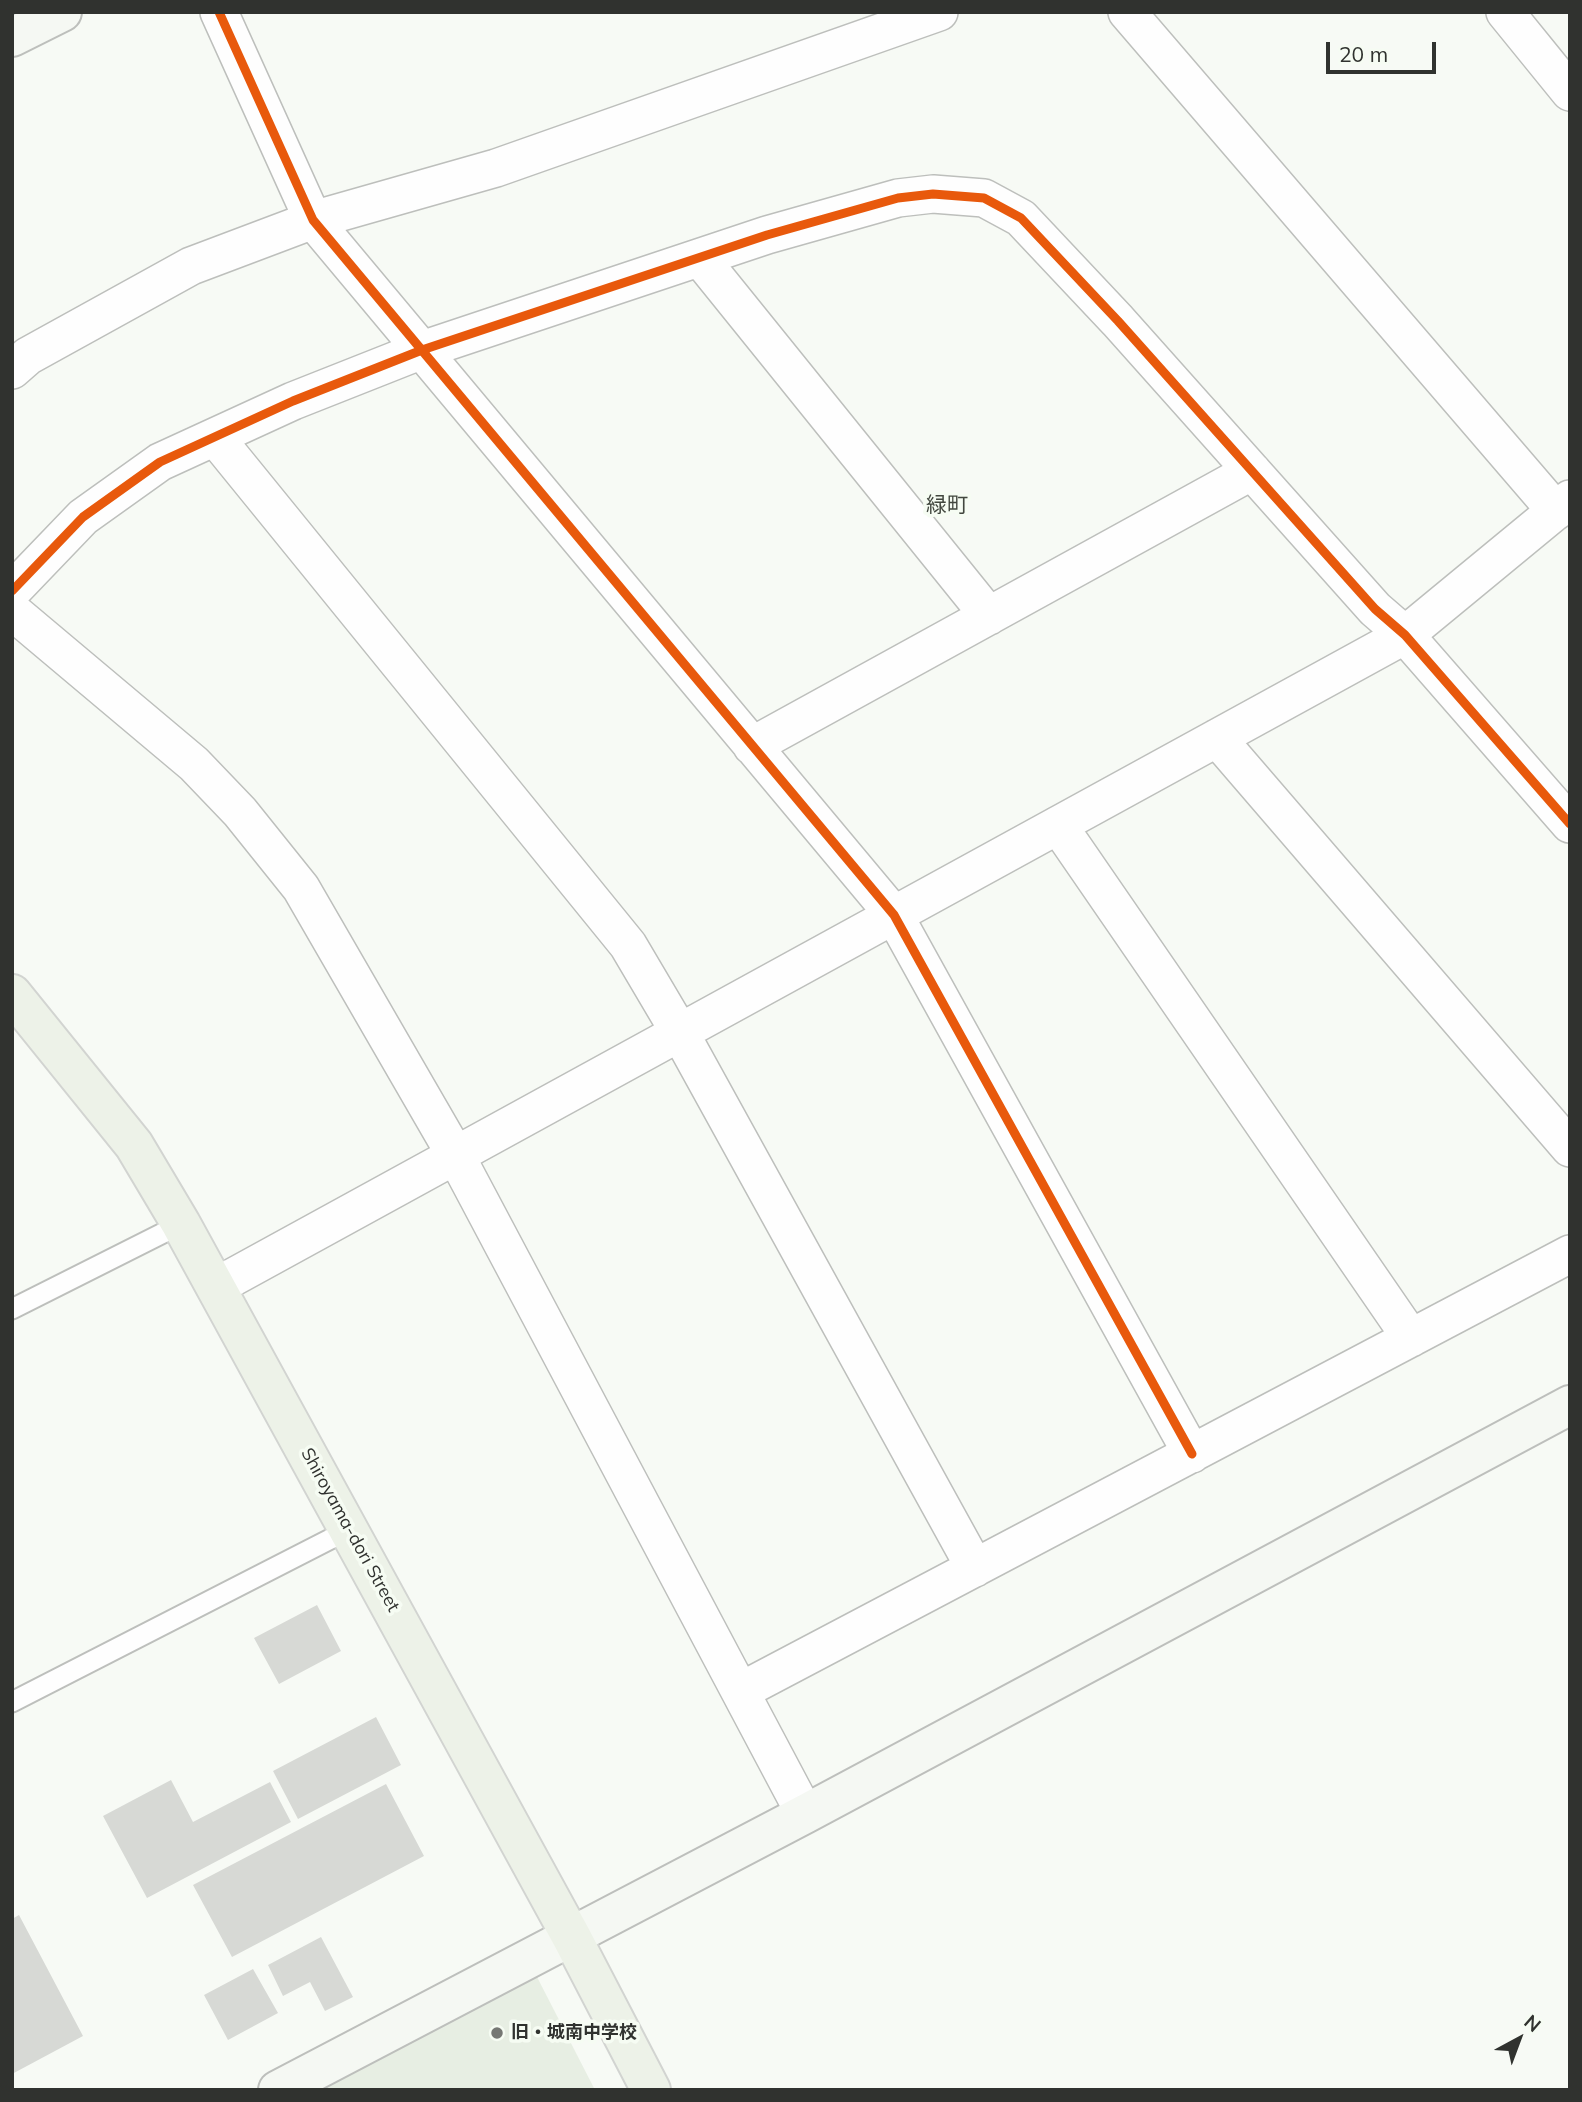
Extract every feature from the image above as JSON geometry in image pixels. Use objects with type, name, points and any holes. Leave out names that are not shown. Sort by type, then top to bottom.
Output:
[{"type":"main road","name":"Shiroyama-dori Street","points":[[12,994],[134,1145],[181,1224],[572,1938],[651,2090]]},
{"type":"street","points":[[12,37],[62,12]]},
{"type":"street","points":[[219,12],[313,220],[894,915],[1192,1454]]},
{"type":"street","points":[[12,370],[28,356],[191,266],[313,220],[496,168],[939,12]]},
{"type":"street","points":[[217,1286],[1405,635],[1563,505],[1127,12]]},
{"type":"street","points":[[1505,12],[1570,92]]},
{"type":"street","points":[[12,591],[83,517],[160,462],[293,401],[422,350],[700,258],[898,198],[933,194],[984,198],[1021,218],[1118,321],[1376,609],[1405,635],[1565,810]]},
{"type":"street","points":[[700,258],[989,615]]},
{"type":"street","points":[[215,437],[628,945],[680,1033],[975,1568]]},
{"type":"street","points":[[752,746],[1252,471]]},
{"type":"street","points":[[12,611],[194,764],[240,812],[301,888],[456,1156],[805,1814]]},
{"type":"street","points":[[1217,738],[1570,1148]]},
{"type":"street","points":[[1058,825],[1411,1338]]},
{"type":"street","points":[[741,1691],[1570,1254]]},
{"type":"street","points":[[278,2090],[572,1938],[1570,1405]]},
{"type":"lane","points":[[12,1309],[181,1224]]},
{"type":"lane","points":[[13,1699],[350,1529]]},
{"type":"shaded area","name":"旧・城南中学校","points":[[536,1975],[595,2090],[320,2090]]},
{"type":"building","points":[[317,1605],[341,1651],[279,1684],[254,1638]]},
{"type":"building","points":[[376,1717],[401,1765],[298,1819],[273,1771]]},
{"type":"building","points":[[171,1780],[193,1822],[270,1782],[291,1822],[147,1898],[103,1816]]},
{"type":"building","points":[[386,1784],[424,1856],[232,1957],[193,1885]]},
{"type":"building","points":[[19,1915],[83,2036],[12,2074],[12,1919]]},
{"type":"building","points":[[321,1937],[353,1997],[325,2011],[310,1982],[283,1996],[268,1965]]},
{"type":"building","points":[[253,1969],[278,2013],[228,2040],[204,1995]]},
{"type":"cycle path","points":[[219,12],[313,220],[894,915],[1192,1454]]},
{"type":"cycle path","points":[[12,591],[83,517],[160,462],[293,401],[422,350],[767,235],[898,198],[933,194],[984,198],[1021,218],[1118,321],[1375,609],[1405,635],[1570,824]]},
{"type":"place","name":"旧・城南中学校","points":[[497,2033]]},
{"type":"district","name":"緑町","points":[[947,506]]}]
